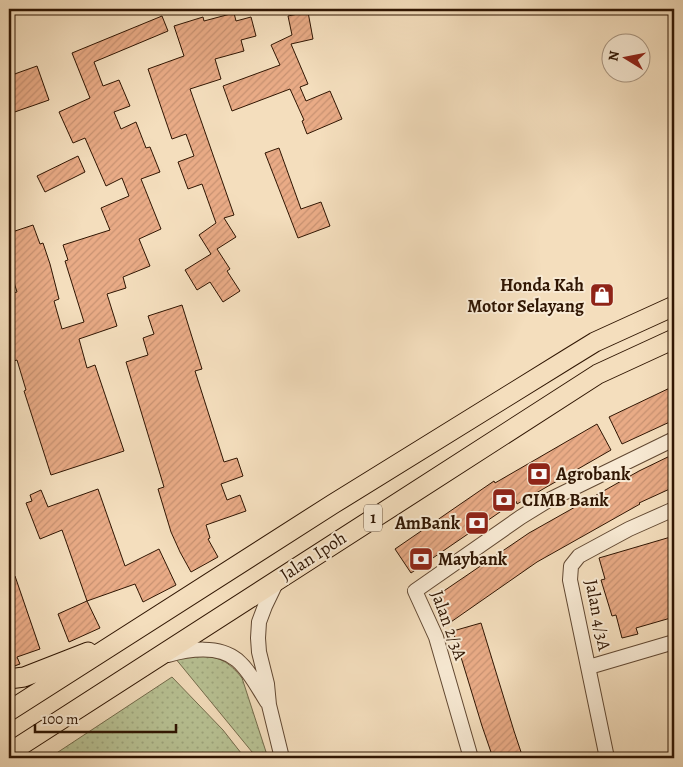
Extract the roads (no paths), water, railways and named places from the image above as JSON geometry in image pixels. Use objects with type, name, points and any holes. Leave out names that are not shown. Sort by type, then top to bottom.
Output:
[{"type":"highway","name":"Jalan Ipoh","points":[[11,710],[341,500],[569,358],[596,342],[674,306]]},
{"type":"highway","name":"Jalan Ipoh","points":[[9,753],[278,578],[598,374],[674,339]]},
{"type":"highway","points":[[598,374],[631,371],[674,354]]},
{"type":"highway","points":[[9,679],[24,676],[120,640]]},
{"type":"highway","points":[[9,683],[18,684],[21,686],[22,691],[11,710]]},
{"type":"street","name":"Jalan 2/3A","points":[[472,758],[438,643],[415,591],[547,501],[674,439]]},
{"type":"street","name":"Jalan 4/3A","points":[[607,758],[570,580],[571,566],[585,552],[629,529],[674,509]]},
{"type":"street","points":[[278,578],[262,614],[258,638],[269,705],[282,758]]},
{"type":"street","points":[[589,668],[674,642]]},
{"type":"street","points":[[147,663],[181,651],[194,649],[224,652],[237,660],[250,674],[269,705]]},
{"type":"place","name":"Honda Kah Motor Selayang","points":[[602,295]]},
{"type":"place","name":"Agrobank","points":[[539,474]]},
{"type":"place","name":"CIMB Bank","points":[[504,500]]},
{"type":"place","name":"AmBank","points":[[477,523]]},
{"type":"place","name":"Maybank","points":[[421,559]]}]
